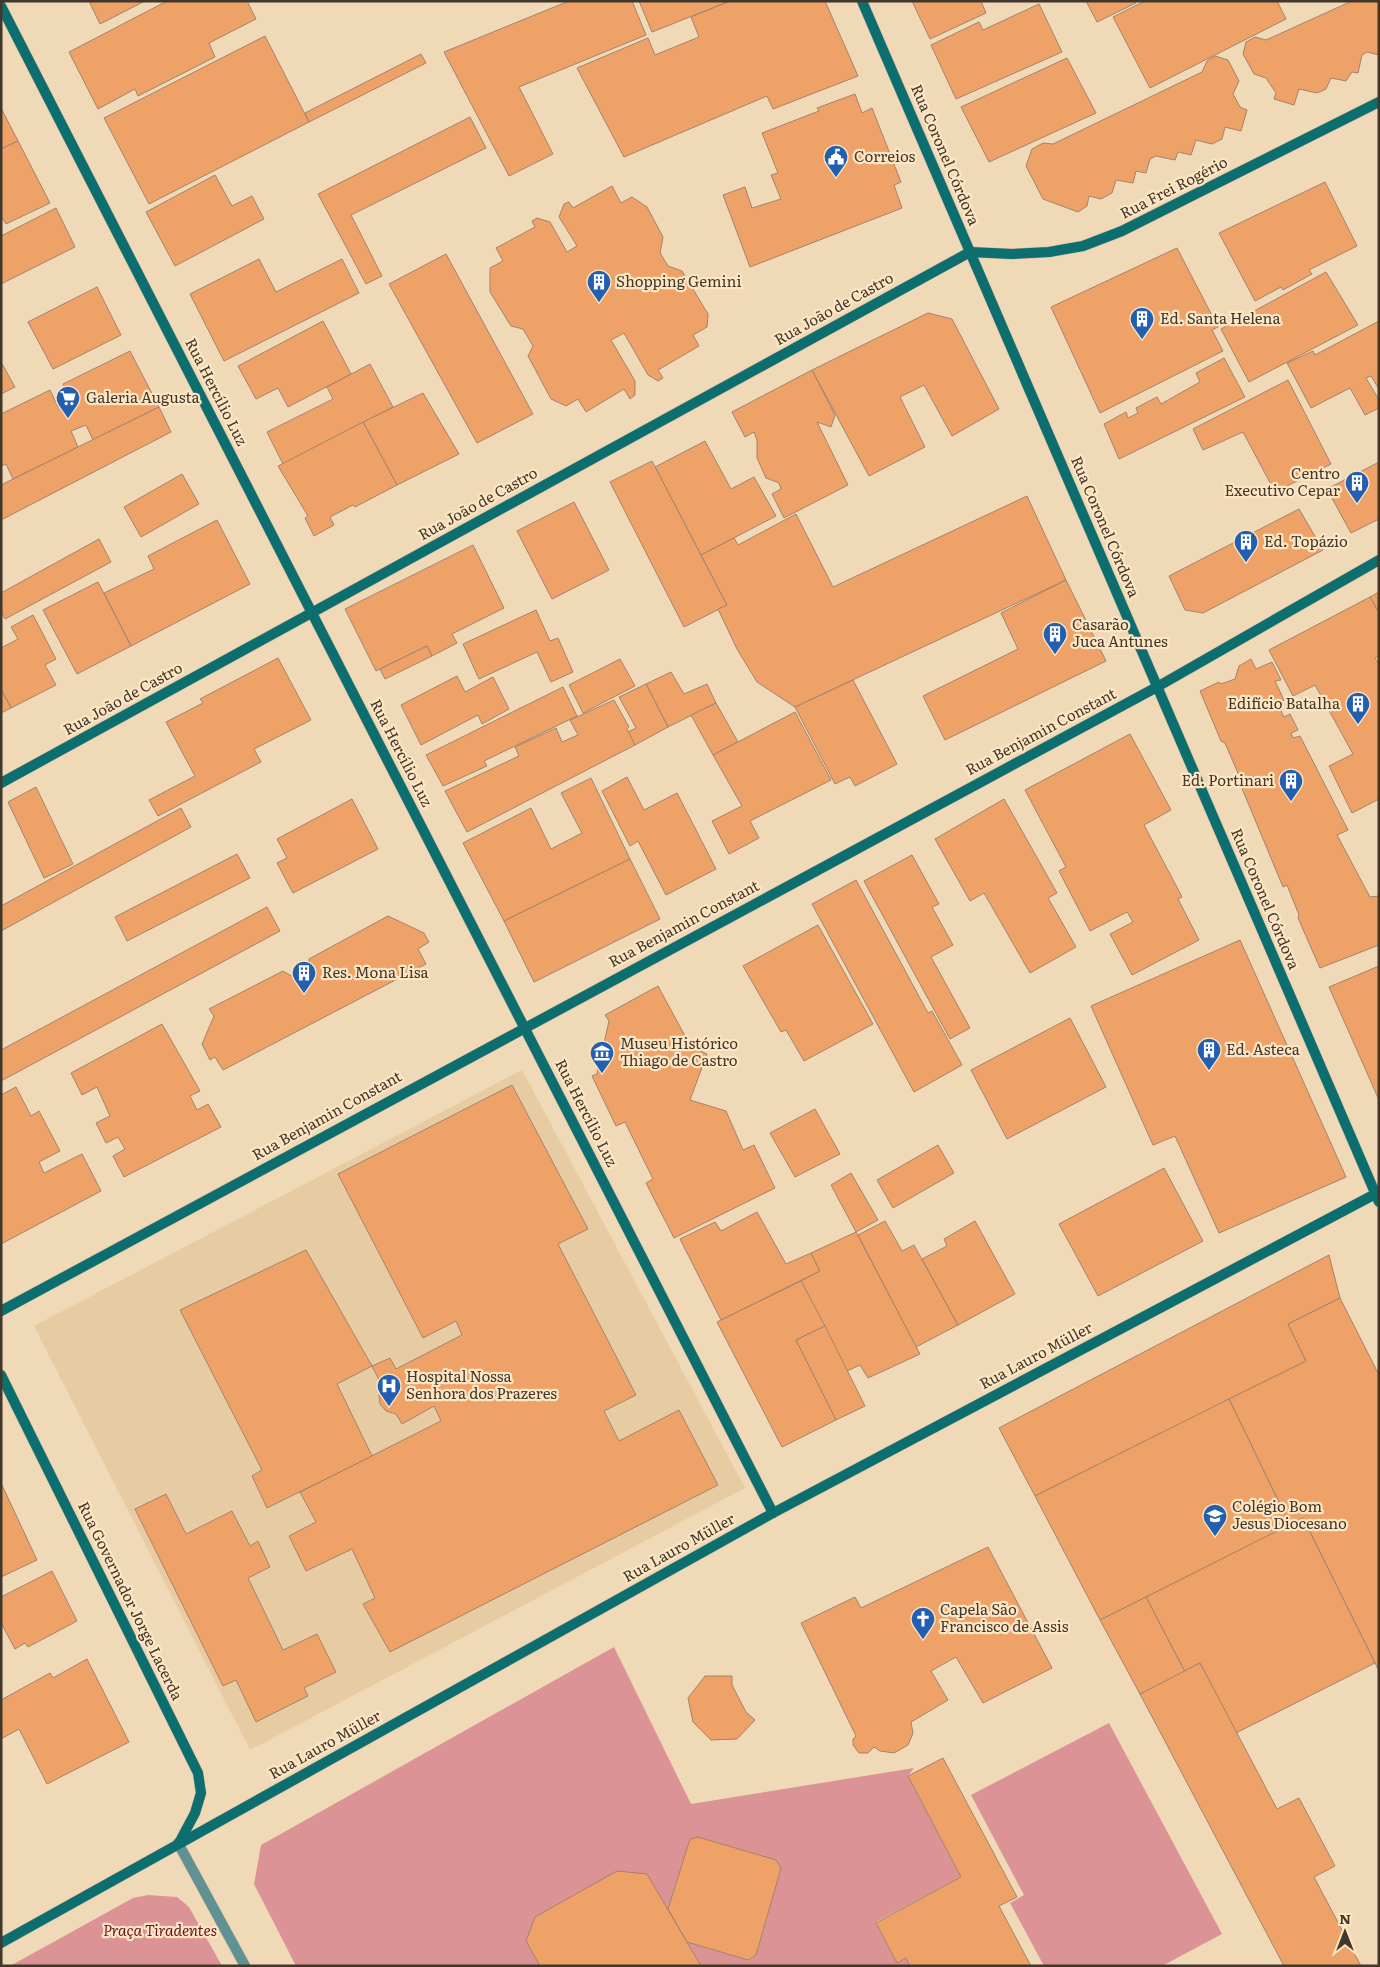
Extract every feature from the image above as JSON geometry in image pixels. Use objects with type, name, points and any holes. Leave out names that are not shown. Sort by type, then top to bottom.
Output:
[{"type":"street","name":"Rua Coronel Córdova","points":[[862,1],[1378,1196]]},
{"type":"street","name":"Rua Hercílio Luz","points":[[1,6],[773,1513]]},
{"type":"street","name":"Rua Frei Rogério","points":[[970,252],[1012,254],[1083,246],[1122,231],[1379,103]]},
{"type":"street","name":"Rua João de Castro","points":[[1,783],[970,252]]},
{"type":"street","name":"Rua Benjamin Constant","points":[[1,1311],[525,1026],[1157,687],[1379,560]]},
{"type":"street","name":"Rua Lauro Müller","points":[[1,1943],[773,1513],[1378,1196]]},
{"type":"street","name":"Rua Governador Jorge Lacerda","points":[[1,1375],[198,1773],[201,1793],[195,1813],[178,1844]]},
{"type":"street","points":[[178,1844],[246,1966]]},
{"type":"shaded area","name":"Hospital Nossa Senhora dos Prazeres","points":[[522,1070],[745,1488],[250,1750],[34,1326]]},
{"type":"green space","points":[[614,1647],[691,1804],[914,1768],[908,1776],[961,1877],[876,1922],[897,1963],[906,1958],[910,1966],[296,1966],[254,1884],[261,1845]]},
{"type":"green space","points":[[1109,1723],[1222,1934],[1162,1966],[1044,1966],[1010,1903],[1024,1895],[971,1795]]},
{"type":"green space","name":"Praça Tiradentes","points":[[148,1895],[177,1897],[189,1907],[222,1966],[10,1966],[133,1898]]},
{"type":"building","points":[[89,1],[145,1],[100,24]]},
{"type":"building","points":[[167,1],[247,1],[256,19],[209,43],[215,57],[138,96],[135,89],[98,109],[69,52]]},
{"type":"building","points":[[569,1],[632,1],[646,35],[519,87],[553,154],[509,176],[444,52]]},
{"type":"building","points":[[639,1],[730,1],[652,32]]},
{"type":"building","points":[[730,1],[825,1],[858,76],[773,109],[767,96],[624,157],[577,68],[648,38],[655,55],[699,37],[691,17]]},
{"type":"building","points":[[912,1],[981,1],[986,13],[930,39]]},
{"type":"building","points":[[1086,1],[1135,1],[1136,3],[1097,22]]},
{"type":"building","points":[[1145,1],[1277,1],[1286,19],[1150,88],[1113,17]]},
{"type":"building","points":[[1352,1],[1379,1],[1379,55],[1367,52],[1362,55],[1358,73],[1352,72],[1346,81],[1331,78],[1326,89],[1317,93],[1299,89],[1294,105],[1274,99],[1276,93],[1266,78],[1254,74],[1243,54],[1246,42],[1255,37],[1266,40]]},
{"type":"building","points":[[1039,4],[1062,52],[956,99],[931,45],[979,22],[983,30]]},
{"type":"building","points":[[265,36],[309,122],[149,204],[104,118]]},
{"type":"building","points":[[421,54],[426,63],[309,122],[305,113]]},
{"type":"building","points":[[1215,56],[1228,60],[1239,81],[1233,94],[1240,107],[1247,110],[1241,131],[1225,127],[1222,139],[1212,144],[1196,140],[1191,155],[1178,152],[1175,160],[1156,156],[1150,159],[1146,173],[1136,171],[1133,183],[1116,180],[1112,193],[1101,199],[1089,196],[1087,206],[1078,212],[1043,199],[1026,166],[1032,149],[1043,143],[1053,144],[1202,72],[1207,61]]},
{"type":"building","points":[[1067,58],[1096,113],[989,162],[961,107]]},
{"type":"building","name":"Correios","points":[[855,94],[862,113],[872,108],[901,182],[894,185],[902,208],[750,267],[723,195],[745,187],[752,208],[781,199],[771,175],[778,173],[762,133],[819,111],[817,108]]},
{"type":"building","points":[[1,108],[18,141],[1,149]]},
{"type":"building","points":[[470,117],[486,148],[351,215],[382,276],[366,284],[318,194]]},
{"type":"building","points":[[18,141],[50,203],[6,224],[1,216],[1,149]]},
{"type":"building","points":[[215,175],[232,206],[252,196],[264,219],[175,266],[146,212]]},
{"type":"building","points":[[1325,182],[1357,246],[1309,270],[1312,274],[1283,290],[1281,287],[1255,301],[1219,233]]},
{"type":"building","name":"Shopping Gemini","points":[[612,186],[621,203],[632,197],[647,207],[663,237],[660,253],[668,266],[682,271],[708,314],[707,327],[693,335],[699,346],[658,370],[663,378],[658,381],[648,375],[624,333],[611,340],[635,381],[635,395],[630,399],[624,389],[586,412],[578,399],[566,406],[551,399],[528,356],[533,346],[523,329],[511,326],[490,292],[490,268],[503,261],[496,248],[535,227],[532,221],[537,218],[550,222],[567,252],[577,246],[559,217],[564,204],[569,202],[573,208]]},
{"type":"building","points":[[56,208],[75,247],[1,284],[1,236]]},
{"type":"building","name":"Ed. Santa Helena","points":[[1177,248],[1218,327],[1212,330],[1223,351],[1100,413],[1051,307]]},
{"type":"building","points":[[446,254],[533,414],[477,443],[389,284]]},
{"type":"building","points":[[259,259],[276,292],[342,259],[359,293],[224,361],[190,294]]},
{"type":"building","points":[[1326,272],[1358,325],[1249,382],[1221,329]]},
{"type":"building","points":[[97,287],[121,335],[53,369],[28,322]]},
{"type":"building","points":[[928,313],[952,319],[999,409],[952,436],[924,385],[900,397],[925,447],[869,476],[812,370]]},
{"type":"building","points":[[323,321],[351,374],[288,407],[278,388],[256,399],[238,366]]},
{"type":"building","points":[[1379,321],[1379,389],[1371,376],[1366,378],[1379,400],[1379,408],[1365,415],[1350,388],[1311,408],[1287,363],[1313,351],[1315,355]]},
{"type":"building","name":"Galeria Augusta","points":[[130,351],[159,407],[93,440],[86,425],[71,431],[78,447],[13,479],[6,464],[1,466],[1,414],[50,390],[58,407],[71,400],[63,384]]},
{"type":"building","points":[[1224,358],[1245,397],[1119,459],[1104,424],[1126,412],[1128,418],[1138,413],[1136,408],[1157,397],[1161,404],[1200,382],[1196,373]]},
{"type":"building","points":[[1,362],[15,387],[1,394]]},
{"type":"building","points":[[370,364],[393,407],[283,464],[267,432],[333,399],[327,387]]},
{"type":"building","points":[[812,370],[835,415],[831,427],[817,422],[848,485],[784,518],[772,494],[781,489],[779,483],[766,478],[757,458],[757,440],[754,432],[745,437],[732,412]]},
{"type":"building","points":[[1288,380],[1331,464],[1275,492],[1243,432],[1203,450],[1193,429]]},
{"type":"building","points":[[423,393],[459,454],[397,485],[363,422]]},
{"type":"building","points":[[159,407],[171,432],[1,520],[1,485]]},
{"type":"building","points":[[363,422],[397,485],[355,507],[353,505],[330,517],[334,525],[314,536],[305,518],[308,516],[278,466]]},
{"type":"building","points":[[705,441],[731,489],[754,477],[776,516],[701,555],[655,467]]},
{"type":"building","points":[[652,461],[727,605],[684,627],[610,482]]},
{"type":"building","name":"Centro Executivo Cepar","points":[[1379,462],[1379,519],[1351,533],[1327,489]]},
{"type":"building","points":[[182,474],[199,504],[141,537],[124,507]]},
{"type":"building","points":[[1027,496],[1066,580],[795,707],[757,682],[737,649],[718,609],[727,605],[701,555],[734,538],[738,545],[796,514],[833,587]]},
{"type":"building","points":[[574,502],[609,570],[552,599],[517,531]]},
{"type":"building","name":"Ed. Topázio","points":[[1299,509],[1323,550],[1203,613],[1185,610],[1169,576]]},
{"type":"building","points":[[217,520],[250,584],[131,646],[104,593],[154,569],[148,556]]},
{"type":"building","points":[[99,539],[111,562],[5,619],[1,611],[1,593]]},
{"type":"building","points":[[473,545],[504,608],[452,634],[457,643],[432,656],[427,646],[376,671],[345,609]]},
{"type":"building","name":"Casarão Juca Antunes","points":[[1066,580],[1106,661],[945,740],[923,696],[1018,649],[1001,613]]},
{"type":"building","points":[[98,582],[131,646],[77,674],[43,610]]},
{"type":"building","points":[[1379,592],[1379,613],[1370,597]]},
{"type":"building","name":"Edifício Batalha","points":[[1370,597],[1379,613],[1379,656],[1375,658],[1379,664],[1379,799],[1352,813],[1329,766],[1353,754],[1315,685],[1293,696],[1269,650]]},
{"type":"building","points":[[536,610],[550,641],[558,638],[573,672],[551,682],[537,652],[479,679],[463,644]]},
{"type":"building","points":[[33,615],[56,659],[45,665],[56,685],[11,708],[1,689],[1,648],[18,639],[11,627]]},
{"type":"building","points":[[427,646],[432,656],[385,679],[380,669]]},
{"type":"building","points":[[278,658],[311,720],[254,749],[261,762],[158,816],[149,800],[195,776],[166,722],[203,703],[200,699]]},
{"type":"building","points":[[620,659],[635,686],[583,713],[569,685]]},
{"type":"building","name":"Ed. Portinari","points":[[1251,659],[1256,669],[1272,662],[1281,680],[1275,681],[1284,700],[1277,703],[1284,717],[1290,714],[1298,730],[1291,733],[1293,738],[1300,736],[1348,830],[1337,835],[1370,897],[1379,896],[1379,945],[1320,968],[1298,918],[1299,915],[1287,885],[1283,887],[1236,774],[1238,773],[1225,743],[1221,741],[1200,691],[1219,682],[1221,684],[1235,679],[1239,666]]},
{"type":"building","points":[[671,672],[684,694],[707,684],[716,703],[668,727],[646,684]]},
{"type":"building","points":[[457,676],[465,692],[493,677],[509,709],[482,724],[478,715],[421,745],[401,705]]},
{"type":"building","points":[[853,680],[897,764],[855,786],[850,777],[835,784],[795,707]]},
{"type":"building","points":[[646,684],[668,727],[635,745],[628,732],[636,728],[619,697]]},
{"type":"building","points":[[563,687],[577,716],[484,761],[487,766],[443,786],[426,755]]},
{"type":"building","points":[[1,689],[11,708],[1,713]]},
{"type":"building","points":[[614,700],[629,727],[627,729],[635,745],[467,832],[445,791],[519,756],[515,747],[556,728],[562,742],[578,735],[570,720]]},
{"type":"building","points":[[716,703],[738,742],[713,755],[691,715]]},
{"type":"building","points":[[795,712],[831,780],[750,821],[759,838],[729,854],[712,821],[742,806],[713,755]]},
{"type":"building","points":[[1130,734],[1171,810],[1144,825],[1182,897],[1178,899],[1199,940],[1132,975],[1110,934],[1133,922],[1127,912],[1090,931],[1059,871],[1066,867],[1025,790]]},
{"type":"building","points":[[627,777],[644,810],[677,793],[716,869],[666,895],[638,841],[630,846],[602,791]]},
{"type":"building","points":[[591,778],[630,859],[504,921],[463,843],[531,808],[551,849],[582,833],[561,793]]},
{"type":"building","points":[[36,787],[73,864],[44,878],[8,802]]},
{"type":"building","points":[[352,799],[378,849],[293,893],[277,863],[287,858],[277,839]]},
{"type":"building","points":[[1004,799],[1057,893],[1048,898],[1076,947],[1030,973],[984,893],[970,901],[935,839]]},
{"type":"building","points":[[181,808],[191,827],[1,931],[1,906]]},
{"type":"building","points":[[237,854],[250,878],[127,941],[115,917]]},
{"type":"building","points":[[912,855],[939,904],[932,907],[953,945],[931,957],[970,1028],[950,1039],[864,881]]},
{"type":"building","points":[[630,859],[660,919],[534,982],[504,921]]},
{"type":"building","points":[[856,880],[928,1013],[932,1011],[962,1065],[914,1092],[812,904]]},
{"type":"building","points":[[267,907],[280,931],[1,1081],[1,1050]]},
{"type":"building","name":"Res. Mona Lisa","points":[[388,916],[424,933],[429,942],[418,949],[426,964],[223,1070],[215,1057],[210,1060],[202,1044],[214,1016],[209,1009],[283,971],[295,978],[308,972],[309,959]]},
{"type":"building","points":[[818,925],[873,1024],[804,1061],[786,1030],[781,1032],[743,966]]},
{"type":"building","name":"Ed. Asteca","points":[[1240,940],[1346,1177],[1219,1233],[1175,1136],[1153,1145],[1091,1006]]},
{"type":"building","points":[[1379,966],[1379,1100],[1329,987]]},
{"type":"building","points":[[658,986],[691,1047],[707,1054],[690,1100],[726,1111],[743,1150],[754,1145],[775,1188],[674,1238],[646,1183],[653,1179],[625,1122],[616,1126],[592,1076],[597,1074],[609,1021],[605,1015]]},
{"type":"building","points":[[1070,1018],[1106,1087],[1007,1139],[971,1070]]},
{"type":"building","points":[[162,1024],[200,1091],[190,1096],[197,1110],[208,1104],[221,1127],[124,1177],[113,1156],[125,1149],[118,1137],[106,1143],[96,1123],[110,1116],[97,1087],[82,1095],[71,1073]]},
{"type":"building","points":[[512,1085],[588,1229],[558,1244],[636,1395],[604,1411],[619,1441],[679,1410],[718,1485],[390,1652],[363,1604],[375,1598],[352,1549],[306,1571],[289,1536],[316,1522],[300,1492],[441,1421],[434,1406],[402,1424],[396,1414],[386,1411],[380,1404],[379,1395],[382,1386],[372,1366],[390,1358],[396,1369],[462,1335],[456,1321],[423,1338],[338,1174]]},
{"type":"building","points":[[16,1087],[31,1116],[39,1111],[60,1151],[39,1162],[44,1173],[82,1154],[101,1191],[1,1244],[1,1095]]},
{"type":"building","points":[[815,1109],[840,1154],[795,1177],[770,1133]]},
{"type":"building","points":[[938,1145],[954,1173],[893,1208],[877,1180]]},
{"type":"building","points":[[1164,1168],[1203,1241],[1098,1296],[1059,1224]]},
{"type":"building","points":[[851,1173],[878,1220],[856,1232],[831,1185]]},
{"type":"building","points":[[757,1212],[786,1264],[811,1253],[820,1271],[721,1320],[680,1239],[715,1222],[721,1231]]},
{"type":"building","points":[[885,1221],[902,1251],[914,1245],[958,1325],[916,1347],[858,1235]]},
{"type":"building","points":[[975,1221],[1015,1294],[958,1325],[922,1259],[947,1246],[944,1239]]},
{"type":"building","points":[[856,1232],[920,1354],[868,1378],[860,1365],[847,1371],[801,1281],[820,1271],[811,1253]]},
{"type":"building","points":[[306,1250],[372,1366],[337,1384],[372,1456],[267,1508],[252,1476],[262,1470],[180,1310]]},
{"type":"building","points":[[1329,1255],[1340,1298],[1288,1324],[1306,1361],[1035,1496],[999,1428]]},
{"type":"building","points":[[801,1281],[825,1326],[796,1340],[836,1420],[782,1447],[717,1322]]},
{"type":"building","points":[[1340,1298],[1379,1375],[1379,1671],[1303,1518],[1290,1525],[1229,1399],[1306,1361],[1288,1324]]},
{"type":"building","points":[[825,1326],[865,1406],[836,1420],[796,1340]]},
{"type":"building","points":[[1229,1399],[1290,1525],[1100,1620],[1035,1496]]},
{"type":"building","points":[[1,1483],[37,1560],[1,1577]]},
{"type":"building","points":[[166,1494],[186,1534],[232,1511],[250,1546],[258,1541],[270,1567],[248,1578],[283,1650],[317,1634],[336,1672],[304,1688],[308,1696],[256,1722],[236,1680],[223,1686],[135,1509]]},
{"type":"building","points":[[1303,1518],[1375,1663],[1236,1733],[1200,1663],[1185,1672],[1146,1597]]},
{"type":"building","name":"Capela São Francisco de Assis","points":[[988,1547],[1052,1668],[983,1703],[956,1657],[931,1671],[948,1700],[911,1722],[913,1733],[908,1745],[894,1753],[880,1751],[874,1747],[868,1753],[859,1753],[853,1745],[853,1739],[856,1736],[801,1623],[855,1597],[861,1608]]},
{"type":"building","points":[[52,1571],[77,1621],[28,1647],[25,1643],[15,1649],[1,1623],[1,1597]]},
{"type":"building","points":[[1146,1597],[1185,1672],[1140,1694],[1100,1620]]},
{"type":"building","points":[[87,1659],[129,1742],[47,1784],[19,1729],[1,1739],[1,1700],[50,1673],[53,1678]]},
{"type":"building","points":[[1200,1663],[1277,1809],[1299,1798],[1335,1866],[1314,1877],[1361,1966],[1284,1966],[1140,1694]]},
{"type":"building","points":[[705,1676],[732,1676],[732,1685],[746,1712],[755,1720],[737,1739],[711,1740],[693,1722],[688,1698]]},
{"type":"building","points":[[943,1758],[1017,1897],[999,1906],[1031,1966],[910,1966],[906,1958],[897,1963],[876,1923],[961,1877],[908,1776]]},
{"type":"building","points":[[698,1837],[776,1860],[781,1868],[756,1955],[748,1960],[687,1942],[668,1909],[690,1839]]},
{"type":"building","points":[[617,1871],[647,1874],[701,1966],[540,1966],[526,1941],[535,1917]]},
{"type":"place","name":"Correios","points":[[836,178]]},
{"type":"place","name":"Shopping Gemini","points":[[599,303]]},
{"type":"place","name":"Ed. Santa Helena","points":[[1142,340]]},
{"type":"place","name":"Galeria Augusta","points":[[68,419]]},
{"type":"place","name":"Centro Executivo Cepar","points":[[1357,504]]},
{"type":"place","name":"Ed. Topázio","points":[[1246,563]]},
{"type":"place","name":"Casarão Juca Antunes","points":[[1055,655]]},
{"type":"place","name":"Edifício Batalha","points":[[1358,725]]},
{"type":"place","name":"Ed. Portinari","points":[[1291,802]]},
{"type":"place","name":"Res. Mona Lisa","points":[[304,994]]},
{"type":"place","name":"Ed. Asteca","points":[[1209,1071]]},
{"type":"place","name":"Museu Histórico Thiago de Castro","points":[[602,1074]]},
{"type":"place","name":"Hospital Nossa Senhora dos Prazeres","points":[[389,1407]]},
{"type":"place","name":"Colégio Bom Jesus Diocesano","points":[[1215,1537]]},
{"type":"place","name":"Capela São Francisco de Assis","points":[[923,1640]]}]
